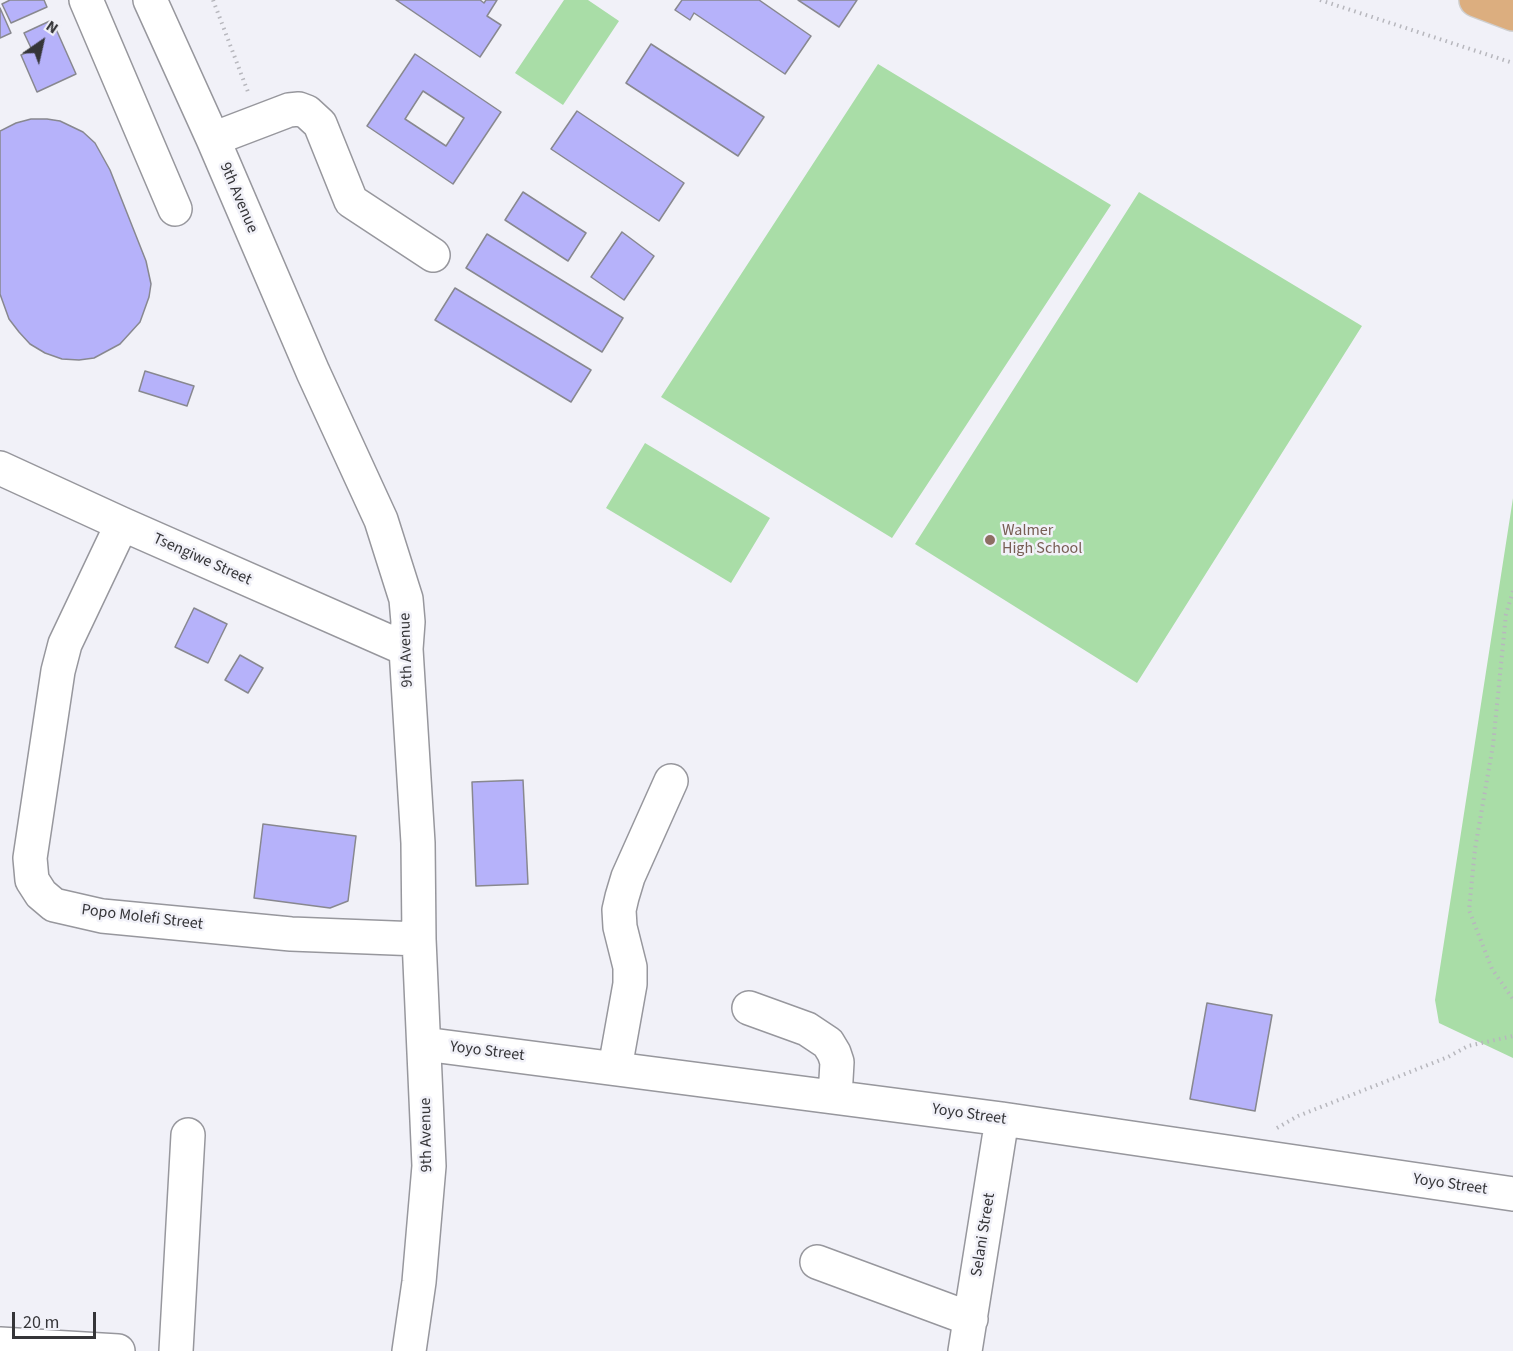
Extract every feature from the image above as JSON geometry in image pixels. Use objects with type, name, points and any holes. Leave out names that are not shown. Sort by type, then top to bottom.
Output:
[{"type":"main road","points":[[1476,0],[1513,14]]},
{"type":"street","points":[[86,0],[175,209]]},
{"type":"street","name":"9th Avenue","points":[[150,0],[213,139],[313,372],[381,520],[405,599],[418,843],[418,939],[429,1166],[420,1281],[409,1351]]},
{"type":"street","points":[[213,139],[289,110],[299,109],[307,112],[320,124],[351,201],[432,255]]},
{"type":"street","name":"Tsengiwe Street","points":[[0,468],[122,525],[406,649]]},
{"type":"street","name":"Popo Molefi Street","points":[[122,525],[65,644],[58,671],[30,858],[32,880],[41,894],[54,905],[102,916],[291,934],[418,939]]},
{"type":"street","points":[[615,1068],[630,984],[630,967],[620,927],[619,910],[628,877],[671,781]]},
{"type":"street","points":[[749,1008],[807,1029],[828,1043],[837,1062],[835,1097]]},
{"type":"street","name":"Yoyo Street","points":[[424,1044],[1002,1119],[1513,1194]]},
{"type":"street","name":"Selani Street","points":[[965,1351],[1002,1119]]},
{"type":"street","points":[[176,1351],[188,1135]]},
{"type":"street","points":[[817,1262],[970,1319]]},
{"type":"street","points":[[0,1344],[118,1351]]},
{"type":"path","points":[[213,0],[259,121]]},
{"type":"path","points":[[1320,0],[1513,63]]},
{"type":"path","points":[[1513,591],[1506,614],[1493,745],[1475,849],[1469,910],[1492,969],[1513,999]]},
{"type":"path","points":[[1232,1154],[1298,1116],[1448,1057],[1468,1046],[1513,1036]]},
{"type":"green space","points":[[564,0],[588,0],[619,21],[563,105],[515,73]]},
{"type":"green space","points":[[878,64],[1111,205],[892,538],[661,397]]},
{"type":"green space","points":[[1139,192],[1362,326],[1137,683],[915,544]]},
{"type":"green space","points":[[645,443],[770,518],[731,583],[606,508]]},
{"type":"green space","points":[[1513,498],[1513,1058],[1439,1023],[1435,1000]]},
{"type":"building","points":[[10,0],[44,0],[47,7],[11,23],[2,4]]},
{"type":"building","points":[[396,0],[480,0],[484,3],[486,0],[497,0],[487,16],[501,25],[480,57]]},
{"type":"building","points":[[682,0],[759,0],[811,36],[785,74],[694,13],[690,20],[675,10]]},
{"type":"building","points":[[798,0],[857,0],[839,27]]},
{"type":"building","points":[[0,8],[11,33],[0,38]]},
{"type":"building","points":[[52,20],[76,74],[37,92],[21,55],[32,50],[24,33]]},
{"type":"building","points":[[651,44],[764,117],[738,156],[626,83]]},
{"type":"building","points":[[415,54],[501,112],[453,184],[367,126]],"holes":[[[423,91],[464,118],[446,146],[405,119]]]},
{"type":"building","points":[[577,111],[684,183],[659,221],[551,149]]},
{"type":"building","points":[[31,119],[60,121],[83,132],[95,143],[110,170],[146,261],[151,284],[140,322],[120,344],[94,358],[62,359],[30,344],[9,319],[0,294],[0,131]]},
{"type":"building","points":[[523,192],[586,233],[568,261],[505,220]]},
{"type":"building","points":[[622,232],[654,256],[624,300],[591,277]]},
{"type":"building","points":[[487,234],[623,318],[602,352],[466,268]]},
{"type":"building","points":[[455,288],[591,370],[571,402],[435,320]]},
{"type":"building","points":[[145,371],[194,386],[187,406],[139,391]]},
{"type":"building","points":[[194,608],[227,624],[208,663],[175,647]]},
{"type":"building","points":[[240,655],[263,668],[248,693],[225,680]]},
{"type":"building","points":[[523,780],[528,884],[476,886],[472,782]]},
{"type":"building","points":[[263,824],[356,836],[348,901],[330,908],[254,898]]},
{"type":"building","points":[[1207,1003],[1272,1015],[1255,1111],[1190,1099]]},
{"type":"place","name":"Walmer High School","points":[[990,540]]}]
